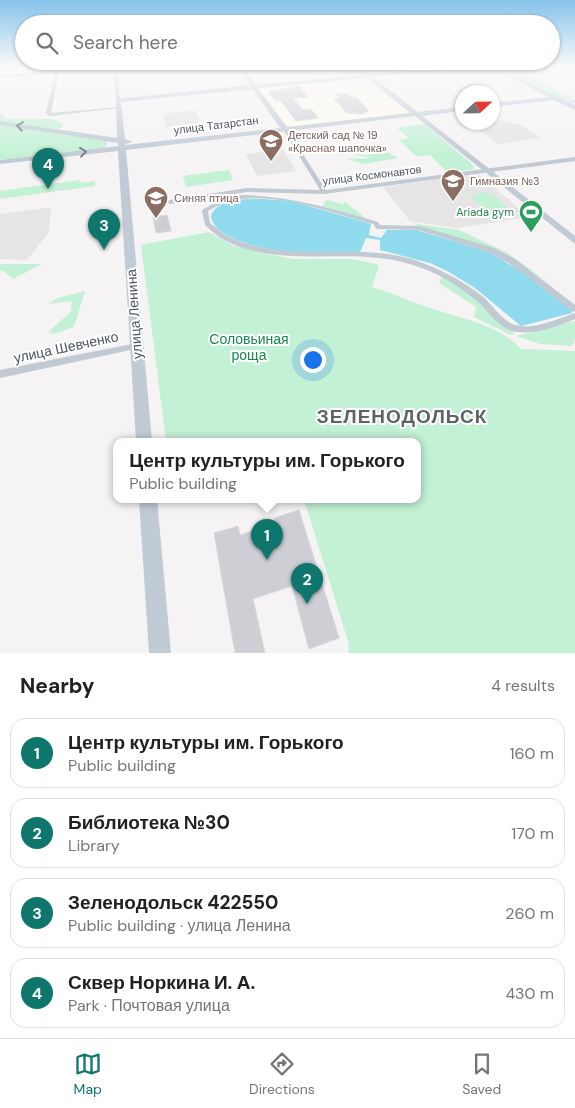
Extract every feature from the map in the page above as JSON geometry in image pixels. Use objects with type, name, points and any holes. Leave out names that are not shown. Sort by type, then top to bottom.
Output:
[{"type":"street","points":[[51,97],[48,113],[55,115],[118,108]]},
{"type":"street","points":[[118,100],[145,97]]},
{"type":"street","points":[[262,97],[324,192]]},
{"type":"street","points":[[396,97],[575,241]]},
{"type":"street","points":[[500,104],[556,98],[575,108]]},
{"type":"street","name":"улица Ленина","points":[[118,100],[144,438]]},
{"type":"street","points":[[563,102],[575,101]]},
{"type":"street","name":"улица Татарстан","points":[[121,144],[153,144],[455,110]]},
{"type":"street","points":[[0,123],[121,144]]},
{"type":"street","points":[[0,162],[121,144]]},
{"type":"street","name":"улица Космонавтов","points":[[170,202],[247,190],[324,192],[575,159]]},
{"type":"street","points":[[575,309],[512,261],[491,250],[420,228],[377,229],[376,224],[320,207],[285,199],[262,197],[237,199],[217,204],[205,210],[207,224],[221,236],[261,250],[294,255],[366,253],[405,260],[441,274],[465,288],[510,328],[519,330],[530,328],[575,316]]},
{"type":"street","points":[[366,253],[370,245]]},
{"type":"street","name":"улица Шевченко","points":[[0,374],[137,346]]},
{"type":"street","points":[[148,503],[160,653]]},
{"type":"shaded area","points":[[264,97],[393,97],[413,113],[286,128]]},
{"type":"shaded area","points":[[194,110],[200,120],[194,123],[166,127],[163,114]]},
{"type":"shaded area","points":[[500,121],[521,125],[541,138],[498,144],[479,130],[500,130]]},
{"type":"shaded area","name":"Детский сад № 19 «Красная шапочка»","points":[[283,149],[296,171],[257,176],[246,154]]},
{"type":"shaded area","name":"Гимназия №3","points":[[478,174],[529,217],[457,228],[410,221],[383,187]]},
{"type":"shaded area","points":[[51,209],[49,232],[27,260],[0,259],[0,214]]},
{"type":"green space","points":[[558,97],[575,99],[563,100]]},
{"type":"green space","points":[[0,112],[6,119],[53,119],[60,122],[63,127],[56,129],[0,121]]},
{"type":"green space","points":[[424,124],[473,165],[474,169],[448,173],[430,155],[416,156],[399,140],[409,138],[397,128]]},
{"type":"green space","points":[[0,125],[107,141],[107,144],[104,148],[0,160]]},
{"type":"green space","points":[[385,151],[398,158],[364,164],[347,159],[372,158],[350,154],[367,155]]},
{"type":"green space","points":[[229,170],[233,180],[186,187],[183,176]]},
{"type":"green space","points":[[80,180],[81,183],[95,181],[95,186],[0,199],[0,191]]},
{"type":"green space","points":[[484,192],[492,194],[516,216],[509,218],[497,217],[486,211],[471,196]]},
{"type":"green space","points":[[327,200],[343,204],[345,202],[368,220],[322,206]]},
{"type":"green space","points":[[411,223],[459,230],[506,252],[558,289],[522,265]]},
{"type":"green space","name":"Соловьиная роща","points":[[209,232],[232,245],[267,254],[294,259],[353,259],[379,265],[372,287],[423,306],[479,323],[502,334],[521,349],[575,351],[575,653],[348,653],[349,644],[304,503],[421,503],[421,438],[166,438],[141,245]]},
{"type":"green space","points":[[0,264],[42,264],[13,279],[4,271],[0,271]]},
{"type":"green space","points":[[442,276],[464,289],[515,334],[511,335],[474,317],[476,307],[439,283]]},
{"type":"green space","points":[[85,291],[74,327],[53,334],[49,331],[71,312],[72,301],[48,304],[58,298]]},
{"type":"green space","points":[[575,321],[575,339],[572,346],[540,344],[516,336]]},
{"type":"water","points":[[262,199],[291,201],[371,224],[369,235],[381,238],[387,230],[417,230],[489,252],[521,271],[572,310],[572,313],[521,326],[475,288],[447,271],[430,263],[380,250],[380,240],[366,238],[360,252],[346,254],[302,253],[277,250],[232,238],[217,228],[211,216],[214,210],[226,203]]},
{"type":"building","points":[[272,97],[301,97],[293,98],[303,110],[311,109],[318,118],[296,121],[281,101],[274,100]]},
{"type":"building","points":[[356,97],[369,111],[361,114],[347,113],[334,99]]},
{"type":"building","points":[[167,215],[171,231],[156,233],[153,217]]},
{"type":"building","points":[[299,510],[339,638],[309,649],[292,586],[253,599],[265,653],[235,653],[214,533],[238,526],[240,535],[276,524],[274,518]]},
{"type":"place","name":"Детский сад № 19 «Красная шапочка»","points":[[271,162]]},
{"type":"place","name":"Сквер Норкина И. А.","points":[[48,189]]},
{"type":"place","name":"Гимназия №3","points":[[453,202]]},
{"type":"place","name":"Синяя птица","points":[[156,219]]},
{"type":"place","name":"Ariada gym","points":[[531,233]]},
{"type":"place","name":"Зеленодольск 422550","points":[[104,250]]},
{"type":"place","name":"Центр культуры им. Горького","points":[[267,560]]},
{"type":"place","name":"Библиотека №30","points":[[307,604]]},
{"type":"district","name":"ЗЕЛЕНОДОЛЬСК","points":[[402,416]]}]
